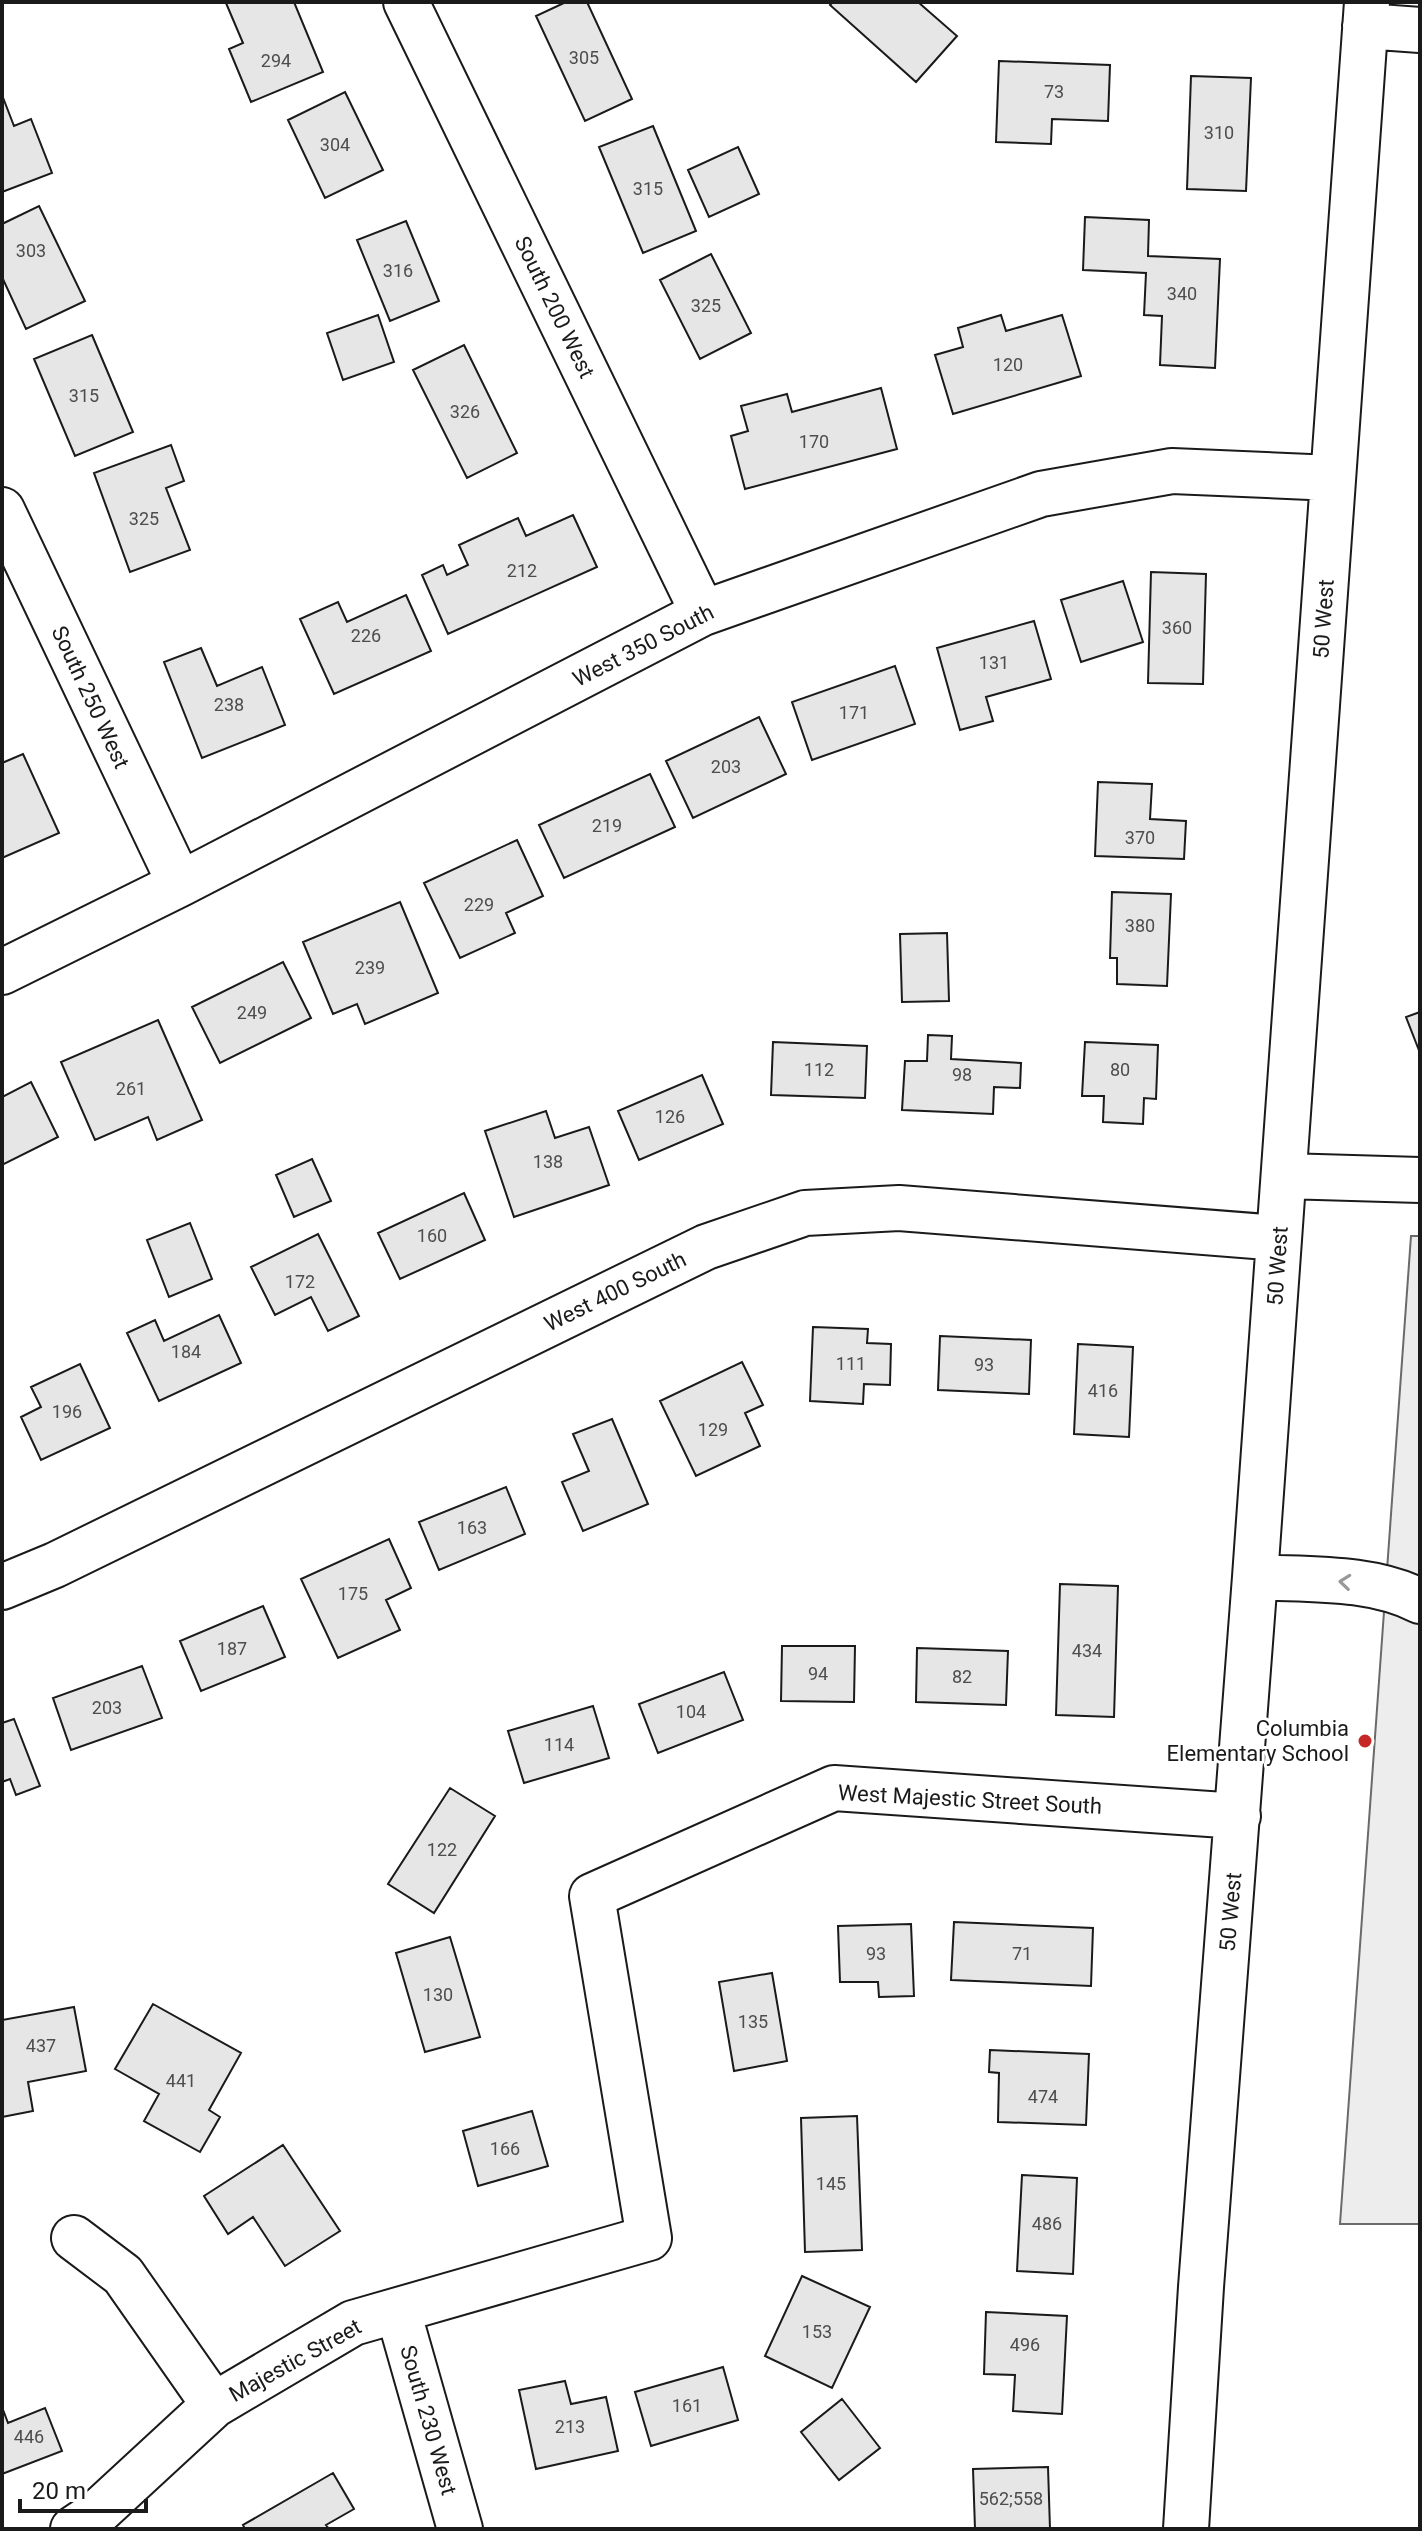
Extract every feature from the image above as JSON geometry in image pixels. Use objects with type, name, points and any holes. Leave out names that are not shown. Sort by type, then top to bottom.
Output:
[{"type":"street","name":"South 200 West","points":[[406,2],[703,613]]},
{"type":"street","points":[[1366,14],[1420,30]]},
{"type":"street","name":"50 West","points":[[1186,2529],[1366,14]]},
{"type":"street","name":"West 350 South","points":[[2,972],[180,884],[703,613],[1041,494],[1172,471],[1333,478]]},
{"type":"street","name":"South 250 West","points":[[2,510],[180,884]]},
{"type":"street","points":[[1284,1176],[1420,1180]]},
{"type":"street","name":"West 400 South","points":[[2,1587],[55,1565],[706,1247],[805,1213],[899,1208],[1279,1238]]},
{"type":"street","points":[[1255,1577],[1375,1586],[1402,1592],[1420,1601]]},
{"type":"street","name":"West Majestic Street South","points":[[649,2238],[592,1896],[834,1788],[1238,1816]]},
{"type":"street","points":[[74,2238],[123,2275],[214,2405]]},
{"type":"street","name":"Majestic Street","points":[[73,2529],[97,2513],[214,2405],[353,2323],[649,2238]]},
{"type":"street","name":"South 230 West","points":[[398,2311],[460,2529]]},
{"type":"shaded area","points":[[1411,1236],[1420,1236],[1420,2224],[1340,2224]]},
{"type":"building","points":[[294,2],[323,72],[251,102],[229,49],[243,43],[226,3]]},
{"type":"building","points":[[566,2],[587,2],[632,99],[585,121],[536,16]]},
{"type":"building","points":[[833,2],[918,2],[957,36],[916,82],[830,5]]},
{"type":"building","points":[[999,61],[1110,65],[1108,121],[1052,119],[1051,144],[996,142]]},
{"type":"building","points":[[1191,76],[1251,78],[1246,191],[1187,189]]},
{"type":"building","points":[[345,92],[383,170],[325,198],[288,120]]},
{"type":"building","points":[[2,95],[14,126],[31,119],[52,173],[2,192]]},
{"type":"building","points":[[653,126],[696,231],[643,253],[599,147]]},
{"type":"building","points":[[738,147],[759,194],[709,217],[688,170]]},
{"type":"building","points":[[39,206],[85,301],[26,329],[2,277],[2,224]]},
{"type":"building","points":[[1085,217],[1149,220],[1148,256],[1220,259],[1215,368],[1160,365],[1162,316],[1144,315],[1146,273],[1083,270]]},
{"type":"building","points":[[406,221],[439,301],[390,321],[357,240]]},
{"type":"building","points":[[711,254],[751,333],[700,359],[660,280]]},
{"type":"building","points":[[378,315],[394,362],[343,380],[327,333]]},
{"type":"building","points":[[1001,315],[1006,331],[1062,315],[1081,376],[953,414],[935,355],[963,347],[958,328]]},
{"type":"building","points":[[92,335],[133,432],[75,456],[34,359]]},
{"type":"building","points":[[464,345],[517,453],[467,478],[413,370]]},
{"type":"building","points":[[881,388],[897,449],[745,489],[731,436],[748,431],[741,406],[787,394],[792,412]]},
{"type":"building","points":[[171,445],[184,481],[166,488],[190,550],[130,572],[94,473]]},
{"type":"building","points":[[573,515],[597,567],[448,634],[422,575],[443,565],[447,575],[468,565],[459,545],[518,518],[526,536]]},
{"type":"building","points":[[1151,572],[1206,574],[1203,684],[1148,683]]},
{"type":"building","points":[[1123,581],[1143,642],[1081,662],[1061,600]]},
{"type":"building","points":[[406,595],[431,651],[334,694],[300,619],[338,602],[347,622]]},
{"type":"building","points":[[1034,621],[1051,679],[986,697],[993,721],[960,730],[937,648]]},
{"type":"building","points":[[201,648],[217,686],[262,667],[285,725],[202,758],[164,662]]},
{"type":"building","points":[[895,666],[915,724],[812,760],[792,702]]},
{"type":"building","points":[[759,717],[786,774],[693,818],[666,761]]},
{"type":"building","points":[[23,754],[59,833],[2,858],[2,763]]},
{"type":"building","points":[[650,774],[675,827],[564,878],[539,825]]},
{"type":"building","points":[[1098,782],[1152,784],[1150,819],[1186,821],[1184,859],[1095,856]]},
{"type":"building","points":[[517,840],[543,896],[506,913],[515,933],[460,958],[424,883]]},
{"type":"building","points":[[1112,892],[1171,894],[1167,986],[1117,984],[1117,958],[1110,958]]},
{"type":"building","points":[[400,902],[438,993],[365,1024],[357,1004],[333,1014],[303,942]]},
{"type":"building","points":[[947,933],[949,1001],[902,1002],[900,934]]},
{"type":"building","points":[[283,962],[311,1018],[220,1063],[192,1007]]},
{"type":"building","points":[[1420,1012],[1420,1053],[1406,1017]]},
{"type":"building","points":[[158,1020],[202,1120],[157,1140],[148,1117],[95,1140],[61,1062]]},
{"type":"building","points":[[928,1035],[952,1036],[951,1059],[1021,1063],[1020,1088],[994,1087],[993,1114],[902,1110],[905,1061],[927,1061]]},
{"type":"building","points":[[773,1042],[867,1046],[865,1098],[771,1095]]},
{"type":"building","points":[[1085,1042],[1158,1045],[1156,1099],[1144,1098],[1143,1124],[1103,1122],[1104,1096],[1082,1096]]},
{"type":"building","points":[[702,1075],[723,1124],[639,1160],[618,1111]]},
{"type":"building","points":[[31,1082],[58,1137],[2,1165],[2,1097]]},
{"type":"building","points":[[546,1111],[555,1138],[589,1127],[609,1185],[514,1217],[485,1131]]},
{"type":"building","points":[[312,1159],[331,1201],[294,1217],[276,1175]]},
{"type":"building","points":[[464,1193],[485,1240],[400,1279],[378,1233]]},
{"type":"building","points":[[190,1223],[212,1279],[169,1297],[147,1240]]},
{"type":"building","points":[[318,1234],[359,1316],[328,1331],[311,1297],[275,1315],[251,1267]]},
{"type":"building","points":[[219,1315],[241,1363],[159,1401],[127,1333],[155,1320],[164,1341]]},
{"type":"building","points":[[813,1327],[868,1329],[867,1343],[891,1344],[890,1385],[864,1384],[863,1404],[810,1401]]},
{"type":"building","points":[[940,1336],[1031,1340],[1029,1394],[938,1390]]},
{"type":"building","points":[[1078,1344],[1133,1347],[1129,1437],[1074,1434]]},
{"type":"building","points":[[742,1362],[763,1405],[745,1413],[760,1446],[696,1476],[660,1401]]},
{"type":"building","points":[[80,1364],[110,1428],[41,1460],[21,1417],[41,1407],[31,1387]]},
{"type":"building","points":[[612,1419],[648,1504],[583,1531],[562,1482],[589,1471],[573,1434]]},
{"type":"building","points":[[506,1487],[525,1534],[439,1570],[419,1522]]},
{"type":"building","points":[[389,1539],[411,1588],[386,1600],[400,1630],[338,1658],[301,1579]]},
{"type":"building","points":[[1060,1584],[1118,1586],[1114,1717],[1056,1715]]},
{"type":"building","points":[[263,1606],[285,1657],[201,1691],[180,1641]]},
{"type":"building","points":[[782,1646],[855,1646],[854,1702],[781,1701]]},
{"type":"building","points":[[917,1648],[1008,1651],[1006,1705],[916,1702]]},
{"type":"building","points":[[142,1666],[162,1718],[71,1750],[53,1698]]},
{"type":"building","points":[[724,1672],[743,1720],[658,1753],[639,1704]]},
{"type":"building","points":[[593,1706],[609,1758],[524,1783],[508,1731]]},
{"type":"building","points":[[14,1719],[40,1786],[16,1795],[10,1779],[2,1782],[2,1723]]},
{"type":"building","points":[[450,1788],[495,1816],[434,1913],[388,1884]]},
{"type":"building","points":[[954,1922],[1093,1928],[1091,1986],[951,1980]]},
{"type":"building","points":[[911,1924],[914,1996],[879,1997],[878,1982],[840,1982],[838,1926]]},
{"type":"building","points":[[450,1937],[480,2037],[425,2052],[396,1953]]},
{"type":"building","points":[[772,1973],[787,2061],[734,2071],[719,1982]]},
{"type":"building","points":[[153,2004],[241,2053],[209,2110],[220,2117],[200,2152],[144,2121],[159,2094],[115,2069]]},
{"type":"building","points":[[74,2007],[86,2071],[28,2082],[33,2111],[2,2117],[2,2020]]},
{"type":"building","points":[[990,2050],[1089,2054],[1086,2125],[998,2122],[999,2073],[989,2072]]},
{"type":"building","points":[[532,2111],[548,2166],[478,2186],[463,2131]]},
{"type":"building","points":[[857,2116],[862,2250],[805,2252],[801,2118]]},
{"type":"building","points":[[283,2145],[340,2231],[285,2266],[253,2217],[228,2234],[204,2196]]},
{"type":"building","points":[[1022,2175],[1077,2178],[1073,2274],[1017,2271]]},
{"type":"building","points":[[802,2276],[870,2307],[832,2388],[765,2356]]},
{"type":"building","points":[[986,2312],[1067,2316],[1062,2414],[1013,2411],[1015,2375],[984,2374]]},
{"type":"building","points":[[723,2367],[738,2420],[651,2446],[635,2392]]},
{"type":"building","points":[[565,2381],[571,2404],[606,2397],[618,2451],[536,2469],[519,2390]]},
{"type":"building","points":[[842,2399],[880,2448],[839,2480],[801,2432]]},
{"type":"building","points":[[2,2407],[8,2423],[45,2408],[62,2451],[2,2474]]},
{"type":"building","points":[[1048,2467],[1050,2529],[975,2529],[973,2469]]},
{"type":"building","points":[[333,2473],[354,2509],[326,2525],[329,2529],[245,2529],[243,2525]]},
{"type":"place","name":"Columbia Elementary School","points":[[1365,1741]]}]
